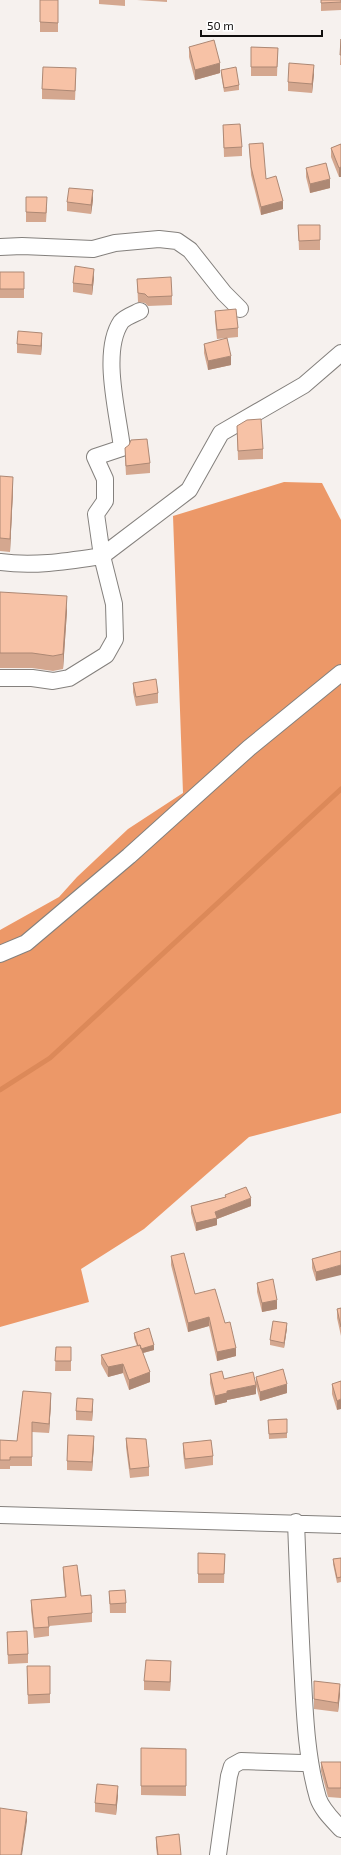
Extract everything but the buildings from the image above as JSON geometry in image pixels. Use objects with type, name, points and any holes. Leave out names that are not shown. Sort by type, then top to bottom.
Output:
[{"type":"street","points":[[0,247],[22,246],[93,249],[115,243],[159,239],[177,241],[190,250],[224,293],[240,308]]},
{"type":"street","points":[[0,678],[32,678],[53,681],[69,678],[106,654],[115,639],[114,604],[102,556],[96,514],[105,501],[105,479],[95,457],[122,448],[111,374],[114,337],[122,320],[140,311]]},
{"type":"street","points":[[0,562],[14,564],[58,562],[102,556],[190,490],[221,433],[304,385],[341,353]]},
{"type":"street","points":[[0,954],[26,943],[129,856],[249,748],[341,673]]},
{"type":"street","points":[[0,1515],[296,1522],[341,1525]]},
{"type":"street","points":[[296,1522],[305,1720],[310,1761],[318,1798],[324,1810],[341,1829]]},
{"type":"street","points":[[218,1855],[229,1776],[232,1766],[241,1761],[302,1763],[310,1761]]},
{"type":"shaded area","points":[[284,482],[322,483],[341,520],[341,1113],[249,1137],[144,1229],[81,1269],[89,1302],[0,1327],[0,930],[59,897],[77,877],[128,829],[183,793],[173,516]]},
{"type":"waterway","points":[[0,1090],[50,1058],[341,789]]}]
